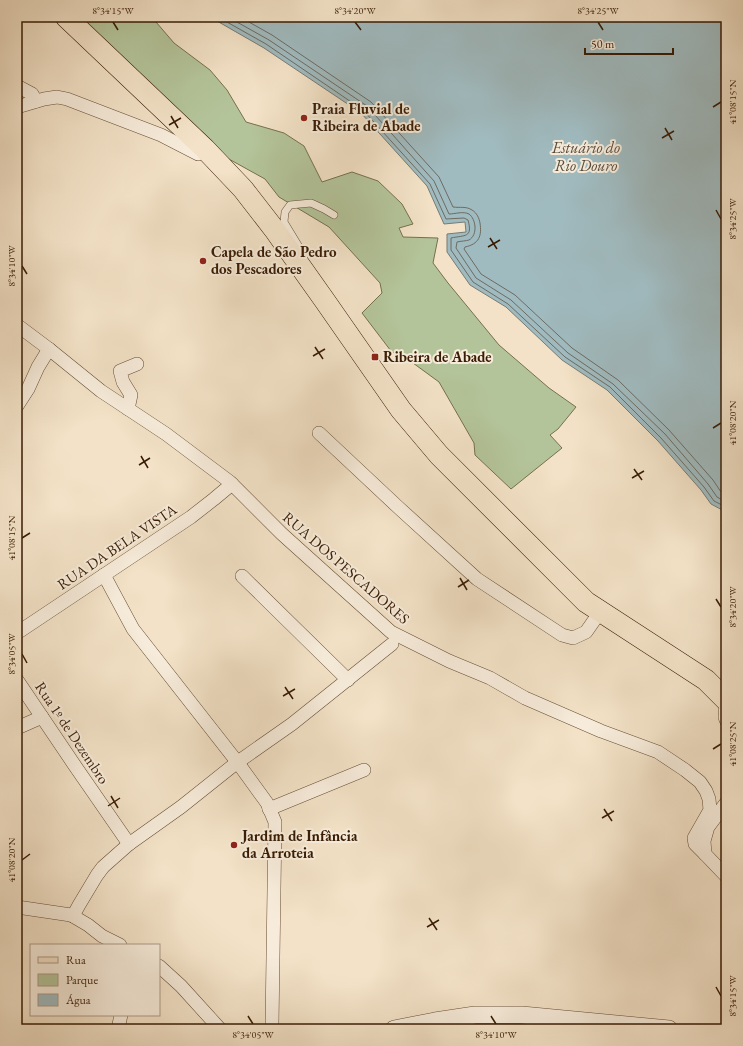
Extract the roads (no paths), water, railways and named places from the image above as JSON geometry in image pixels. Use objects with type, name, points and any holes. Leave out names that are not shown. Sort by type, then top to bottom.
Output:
[{"type":"main road","points":[[66,17],[205,149],[243,189],[333,305],[401,410],[439,456],[586,602],[706,680],[726,701]]},
{"type":"street","points":[[17,86],[32,94],[36,101]]},
{"type":"street","points":[[17,107],[36,101],[57,97],[67,99],[161,134],[198,154],[205,149]]},
{"type":"street","name":"RUA DOS PESCADORES","points":[[17,325],[101,391],[166,434],[232,484],[282,534],[391,632],[443,658],[490,678],[525,698],[601,731],[658,752],[700,782],[709,799],[710,810],[695,835],[694,840],[695,844],[705,854]]},
{"type":"street","points":[[17,406],[28,389],[38,367],[49,349]]},
{"type":"street","points":[[128,409],[130,395],[123,382],[120,371],[138,364]]},
{"type":"street","points":[[319,433],[478,579],[562,635],[573,638],[586,632],[600,612]]},
{"type":"street","name":"RUA DA BELA VISTA","points":[[17,633],[191,517],[232,484]]},
{"type":"street","points":[[104,575],[134,629],[238,763],[267,803],[274,822],[273,1027]]},
{"type":"street","points":[[242,576],[348,680]]},
{"type":"street","points":[[73,916],[102,867],[129,844],[292,724],[392,644]]},
{"type":"street","name":"Rua 1º de Dezembro","points":[[17,680],[129,844]]},
{"type":"street","points":[[726,701],[726,720]]},
{"type":"street","points":[[17,728],[42,717]]},
{"type":"street","points":[[269,809],[364,770]]},
{"type":"street","points":[[726,803],[708,827],[704,841],[705,854],[726,876]]},
{"type":"street","points":[[17,907],[73,916],[102,936],[117,944]]},
{"type":"street","points":[[160,967],[182,986],[220,1029]]},
{"type":"street","points":[[394,1029],[475,1015],[522,1015],[669,1029]]},
{"type":"street","points":[[118,1029],[121,1016]]},
{"type":"lane","points":[[305,255],[284,222],[285,212],[290,206],[311,204],[334,215]]},
{"type":"water","name":"Estuário do Rio Douro","points":[[210,17],[726,17],[726,512],[711,504],[701,490],[658,441],[607,390],[562,360],[506,307],[470,285],[447,252],[447,234],[466,232],[465,222],[444,224],[427,186],[361,113],[264,48]]},
{"type":"place","name":"Praia Fluvial de Ribeira de Abade","points":[[304,118]]},
{"type":"place","name":"Capela de São Pedro dos Pescadores","points":[[203,261]]},
{"type":"place","name":"Ribeira de Abade","points":[[375,357]]},
{"type":"place","name":"Jardim de Infância da Arroteia","points":[[234,845]]}]
